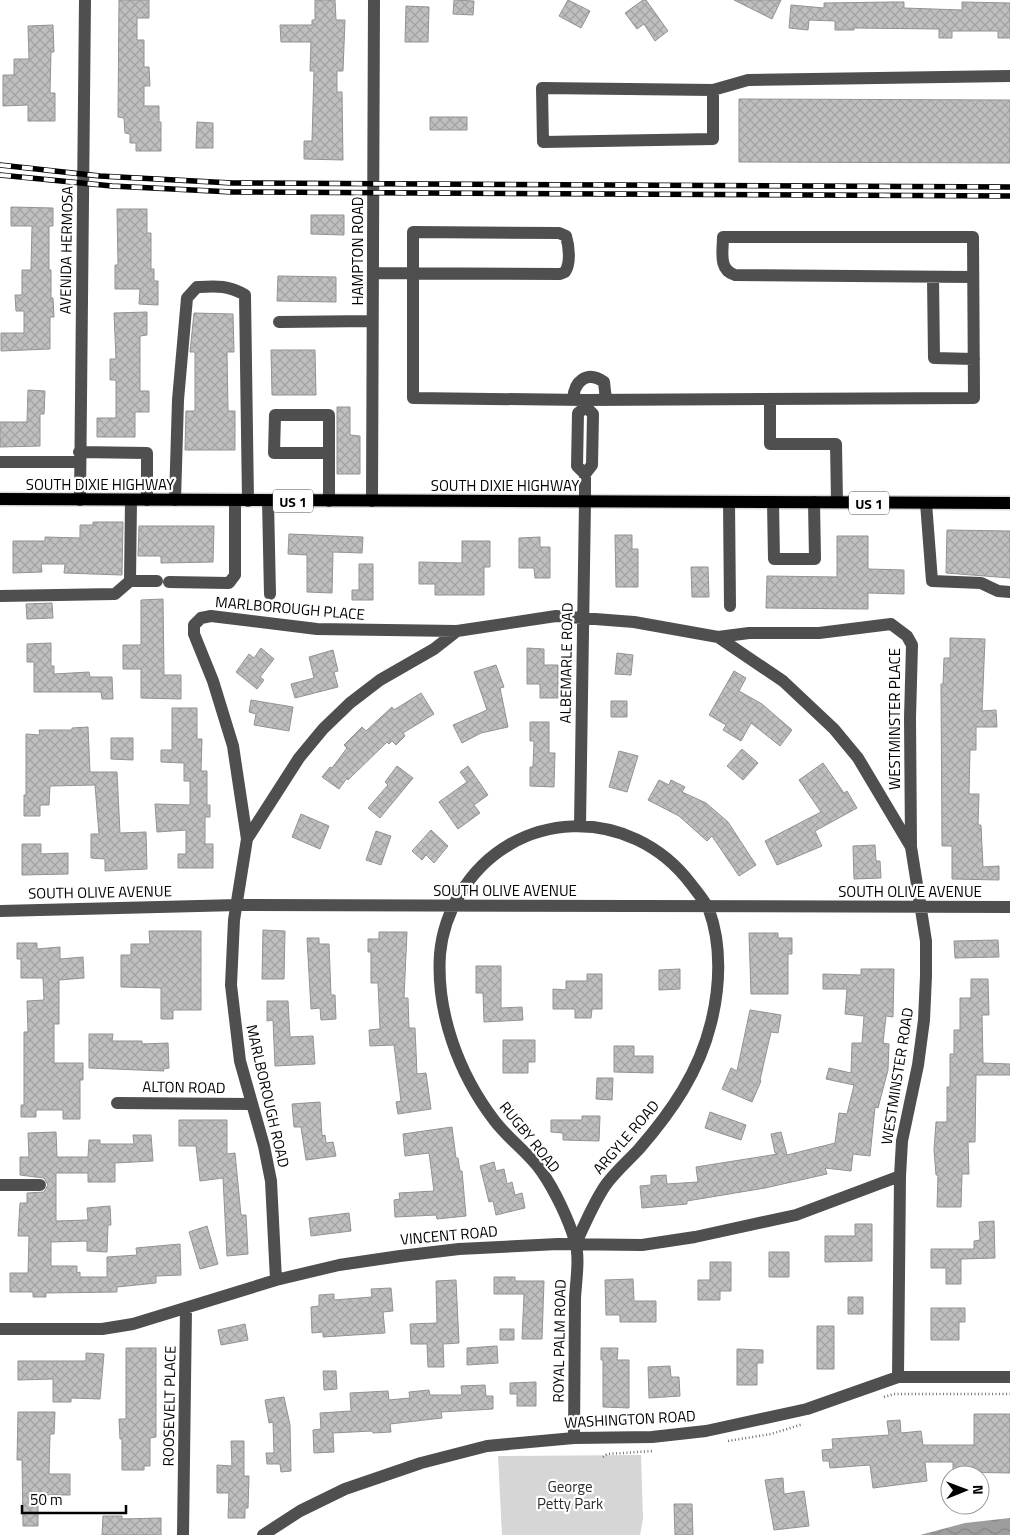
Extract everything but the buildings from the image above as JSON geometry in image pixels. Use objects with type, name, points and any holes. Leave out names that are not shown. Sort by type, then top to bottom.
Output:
[{"type":"main road","name":"SOUTH DIXIE HIGHWAY","points":[[0,499],[1010,503]]},
{"type":"street","name":"AVENIDA HERMOSA","points":[[80,500],[85,0]]},
{"type":"street","name":"HAMPTON ROAD","points":[[372,501],[374,0]]},
{"type":"street","points":[[713,90],[713,139],[543,142],[542,88],[713,90],[748,80],[1010,76]]},
{"type":"street","points":[[372,273],[413,274],[560,274],[568,268],[568,242],[566,236],[559,233],[413,232],[413,274],[413,398],[581,402],[606,400],[974,398],[974,358],[974,278],[974,237],[723,237],[723,266],[728,273],[734,275],[974,278]]},
{"type":"street","points":[[933,277],[934,358],[974,358]]},
{"type":"street","points":[[0,596],[115,594],[130,582],[229,583],[235,575],[241,501],[245,295],[231,287],[197,287],[187,298],[178,400],[175,500]]},
{"type":"street","points":[[278,322],[372,321]]},
{"type":"street","points":[[581,402],[574,390],[577,383],[585,378],[599,378],[604,382],[606,400]]},
{"type":"street","points":[[770,399],[770,444],[836,444],[837,502]]},
{"type":"street","name":"ALBEMARLE ROAD","points":[[580,826],[585,474],[592,465],[592,414],[581,402]]},
{"type":"street","points":[[329,453],[274,453],[275,415],[329,415],[329,453],[329,501]]},
{"type":"street","points":[[0,462],[147,453],[147,500]]},
{"type":"street","points":[[130,582],[131,500]]},
{"type":"street","points":[[268,501],[270,594]]},
{"type":"street","points":[[729,502],[730,606]]},
{"type":"street","points":[[773,502],[774,559],[815,559],[814,502]]},
{"type":"street","points":[[926,503],[932,581],[981,583],[998,591],[1010,592]]},
{"type":"street","name":"MARLBOROUGH PLACE","points":[[247,839],[233,746],[213,681],[194,634],[194,625],[201,618],[211,616],[317,629],[457,631]]},
{"type":"street","name":"MARLBOROUGH ROAD","points":[[276,1280],[271,1181],[264,1146],[250,1104],[240,1061],[231,984],[233,930],[247,839],[299,758],[323,729],[350,703],[380,680],[434,649],[457,631],[541,618],[582,617]]},
{"type":"street","name":"WESTMINSTER ROAD","points":[[582,617],[634,622],[718,637],[783,681],[834,729],[858,758],[879,790],[911,847],[926,941],[924,1020],[918,1064],[902,1140],[898,1377]]},
{"type":"street","name":"WESTMINSTER PLACE","points":[[718,637],[749,633],[819,633],[891,624],[907,636],[912,645],[913,656],[910,718],[911,847]]},
{"type":"street","name":"RUGBY ROAD","points":[[576,1243],[541,1171],[495,1121],[476,1092],[461,1064],[450,1034],[442,1005],[440,954],[445,928],[453,906],[469,879],[499,850],[537,832],[558,827],[580,826],[610,830],[631,836],[650,846],[682,872],[708,907]]},
{"type":"street","name":"SOUTH OLIVE AVENUE","points":[[0,911],[238,905],[1010,907]]},
{"type":"street","name":"ARGYLE ROAD","points":[[576,1243],[606,1184],[666,1119],[702,1055],[718,995],[718,961],[715,930],[708,907]]},
{"type":"street","name":"ALTON ROAD","points":[[117,1103],[250,1104]]},
{"type":"street","name":"VINCENT ROAD","points":[[0,1329],[102,1329],[133,1324],[276,1280],[339,1265],[400,1256],[459,1249],[576,1243],[642,1245],[750,1226],[796,1215],[900,1176]]},
{"type":"street","points":[[0,1185],[40,1185]]},
{"type":"street","name":"ROYAL PALM ROAD","points":[[574,1438],[576,1243]]},
{"type":"street","name":"ROOSEVELT PLACE","points":[[183,1535],[186,1308]]},
{"type":"street","name":"WASHINGTON ROAD","points":[[263,1535],[300,1511],[345,1489],[421,1462],[487,1446],[574,1438],[652,1437],[706,1431],[807,1409],[898,1377],[1010,1377]]},
{"type":"green space","name":"George Petty Park","points":[[641,1455],[643,1519],[640,1535],[502,1535],[498,1456]]},
{"type":"water","points":[[1010,1518],[1010,1535],[920,1535],[965,1523]]},
{"type":"railway","points":[[0,165],[100,176],[232,183],[1010,187]]},
{"type":"railway","points":[[0,175],[112,186],[232,192],[1010,196]]}]
